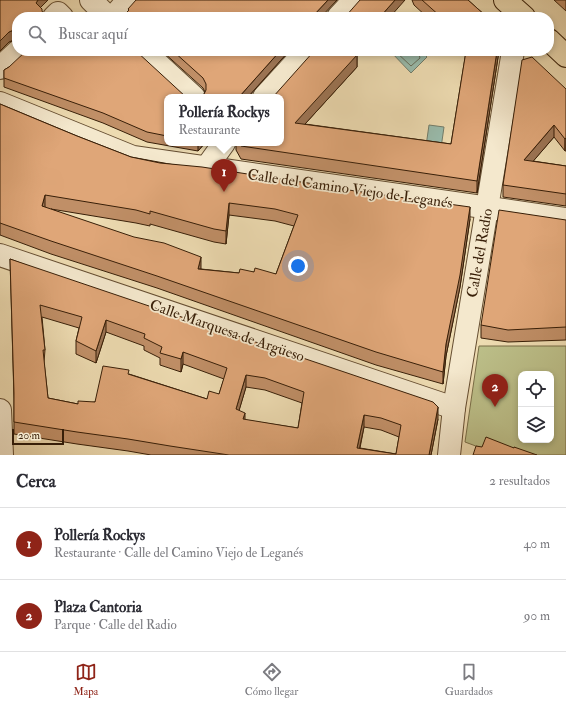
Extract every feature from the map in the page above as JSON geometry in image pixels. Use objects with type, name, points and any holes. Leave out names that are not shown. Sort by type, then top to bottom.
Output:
[{"type":"main road","points":[[554,45],[566,56]]},
{"type":"street","points":[[91,0],[103,12]]},
{"type":"street","points":[[117,12],[128,0]]},
{"type":"street","points":[[343,12],[354,0]]},
{"type":"street","points":[[0,68],[13,56]]},
{"type":"street","points":[[149,56],[191,94]]},
{"type":"street","points":[[267,94],[301,56]]},
{"type":"street","name":"Calle del Radio","points":[[449,455],[454,408],[512,56]]},
{"type":"street","name":"Calle del Camino Viejo de Leganés","points":[[0,103],[133,157],[566,219]]},
{"type":"street","points":[[206,168],[222,146]]},
{"type":"street","name":"Calle Marquesa de Argüeso","points":[[0,255],[454,408]]},
{"type":"street","points":[[0,410],[2,455]]},
{"type":"green space","points":[[479,346],[566,346],[566,455],[500,455],[465,442]]},
{"type":"water","points":[[395,56],[427,57],[411,73]]},
{"type":"water","points":[[429,125],[444,127],[441,148],[426,146]]},
{"type":"building","points":[[0,0],[38,0],[36,3],[42,9],[43,12],[12,12],[12,31],[0,41]]},
{"type":"building","points":[[136,0],[328,0],[317,12],[127,12],[129,10],[128,9]]},
{"type":"building","points":[[360,0],[395,0],[384,12],[349,12]]},
{"type":"building","points":[[422,0],[468,0],[481,12],[435,12]]},
{"type":"building","points":[[21,56],[141,56],[183,94],[164,94],[164,135],[147,132],[103,113],[4,78],[4,70]]},
{"type":"building","points":[[179,56],[276,56],[242,94],[204,94],[206,84],[203,78]]},
{"type":"building","points":[[310,56],[356,56],[295,123],[451,144],[465,56],[496,56],[477,181],[241,146],[284,146],[284,94],[276,94]]},
{"type":"building","points":[[532,57],[566,89],[566,138],[565,139],[554,125],[524,160],[566,166],[566,194],[503,185],[522,60]]},
{"type":"building","points":[[0,104],[131,157],[160,163],[202,167],[470,207],[460,275],[446,344],[443,372],[376,352],[0,223]],"holes":[[[45,195],[136,210],[150,214],[150,211],[226,231],[229,203],[275,209],[298,215],[276,274],[255,268],[254,272],[240,269],[239,273],[198,269],[201,257],[164,243],[134,237],[42,206]]]},
{"type":"building","points":[[499,210],[566,220],[566,327],[508,330],[481,325]]},
{"type":"building","points":[[10,259],[433,402],[438,407],[429,455],[229,455],[14,422]],"holes":[[[40,305],[82,317],[76,341],[96,351],[106,320],[145,334],[144,338],[162,347],[160,353],[181,359],[183,352],[227,368],[219,394],[209,391],[207,399],[128,374],[129,370],[103,366],[95,402],[78,401],[78,404],[48,398]],[[246,375],[265,378],[304,392],[298,428],[243,419],[245,413],[236,409]],[[364,415],[381,418],[401,425],[396,454],[357,448]]]},
{"type":"building","points":[[486,437],[537,455],[473,455],[476,446],[482,447]]},
{"type":"place","name":"Pollería Rockys","points":[[224,192]]},
{"type":"place","name":"Plaza Cantoria","points":[[495,407]]}]
